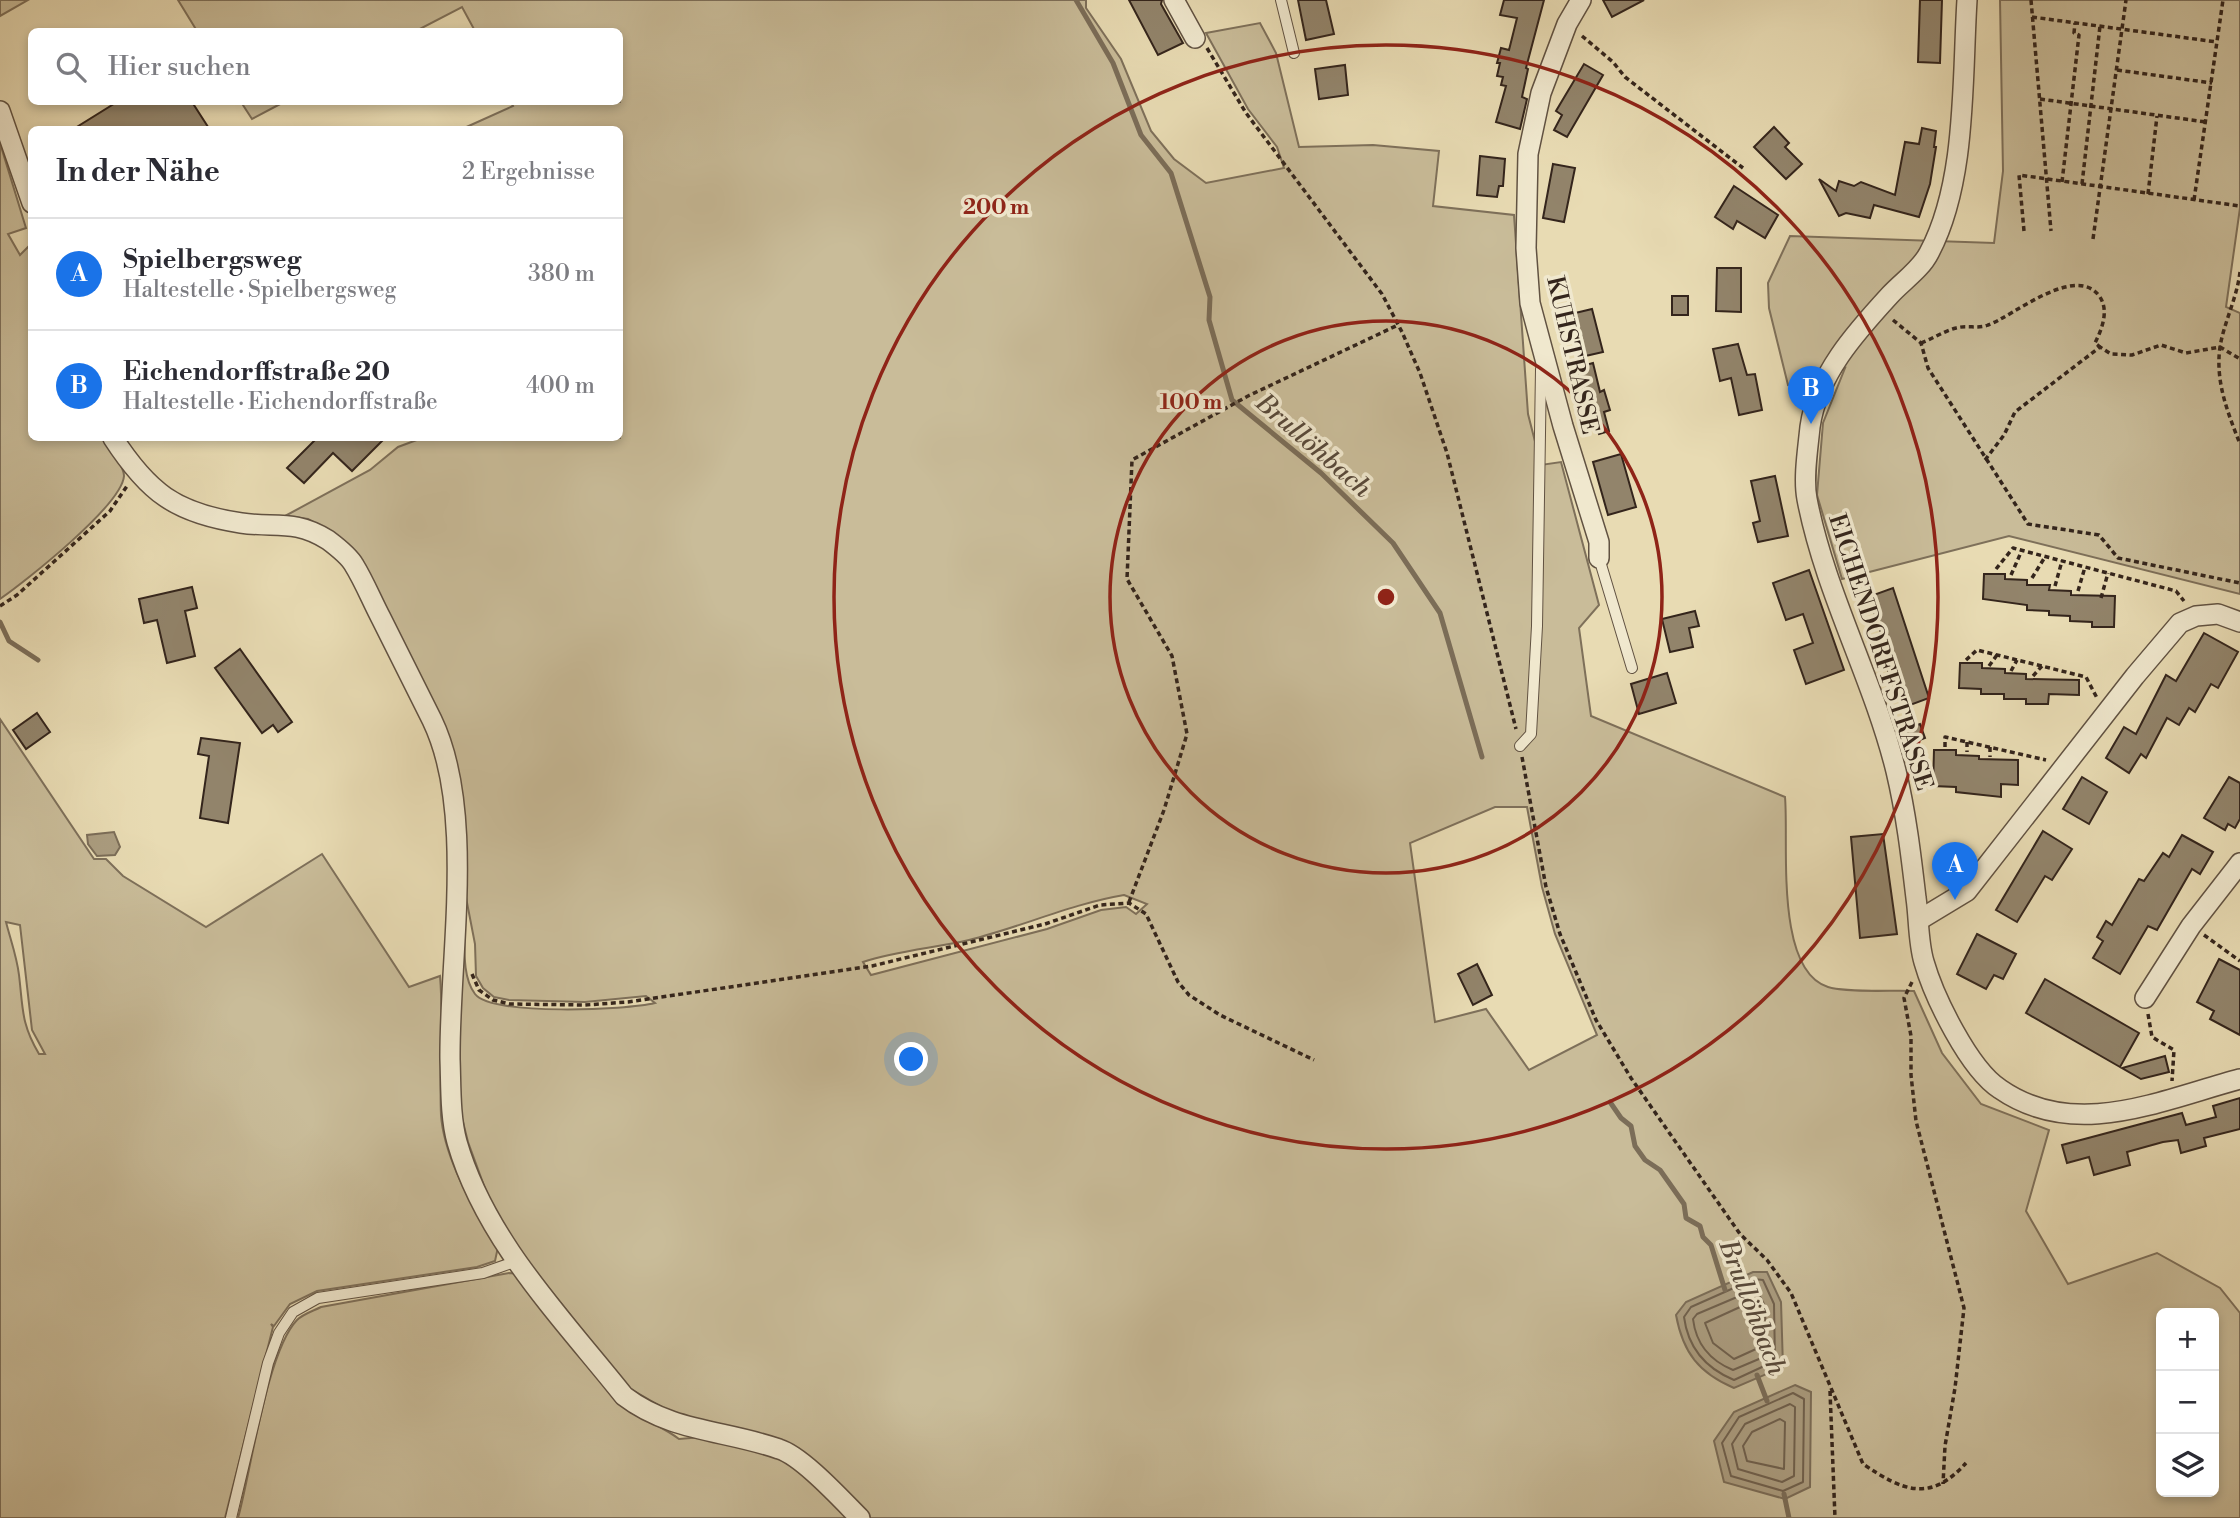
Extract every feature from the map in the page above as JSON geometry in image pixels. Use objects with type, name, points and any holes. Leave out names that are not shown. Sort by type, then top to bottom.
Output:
[{"type":"street","points":[[1174,0],[1195,38]]},
{"type":"street","name":"KUHSTRASSE","points":[[1581,0],[1567,24],[1541,93],[1528,154],[1527,248],[1530,303],[1563,426],[1599,542],[1599,558]]},
{"type":"street","name":"EICHENDORFFSTRASSE","points":[[1967,0],[1957,148],[1947,213],[1927,257],[1829,369],[1811,424],[1806,495],[1830,580],[1894,764],[1907,820],[1923,958],[1937,999],[1957,1039],[1998,1089],[2049,1112],[2107,1116],[2240,1079]]},
{"type":"street","points":[[0,111],[28,192]]},
{"type":"street","points":[[115,441],[135,472],[154,491],[186,509],[242,523],[290,523],[327,540],[353,562],[434,725],[450,777],[455,832],[450,1028],[456,1141],[481,1204],[517,1261],[624,1396],[645,1413],[782,1449],[827,1485],[860,1518]]},
{"type":"street","points":[[1919,920],[1967,891],[2180,623],[2196,616],[2217,614],[2240,622]]},
{"type":"street","points":[[2145,998],[2191,926],[2240,863]]},
{"type":"lane","points":[[1281,0],[1294,52]]},
{"type":"lane","points":[[1520,746],[1531,734],[1537,640],[1542,344]]},
{"type":"lane","points":[[1599,558],[1632,668]]},
{"type":"lane","points":[[231,1518],[268,1363],[279,1333],[293,1312],[318,1298],[483,1273],[517,1261]]},
{"type":"path","points":[[2031,0],[2051,231]]},
{"type":"path","points":[[2093,239],[2126,0]]},
{"type":"path","points":[[2194,200],[2223,0]]},
{"type":"path","points":[[2032,17],[2217,42]]},
{"type":"path","points":[[2062,182],[2069,103],[2079,35],[2074,33],[2075,23]]},
{"type":"path","points":[[1567,24],[1613,62],[1625,77],[1743,168]]},
{"type":"path","points":[[2081,184],[2100,26]]},
{"type":"path","points":[[1195,38],[1212,53],[1246,113],[1353,251],[1382,294],[1420,373],[1447,453],[1520,746],[1546,887],[1560,934],[1597,1020],[1631,1078],[1732,1223],[1767,1260],[1791,1293],[1812,1337],[1829,1388],[1849,1425],[1863,1464],[1885,1479],[1908,1488],[1926,1490],[1942,1484],[1966,1463]]},
{"type":"path","points":[[2116,70],[2211,83]]},
{"type":"path","points":[[2040,99],[2206,122]]},
{"type":"path","points":[[2148,194],[2157,116]]},
{"type":"path","points":[[2024,231],[2019,175],[2240,206]]},
{"type":"path","points":[[2240,272],[2220,347],[2219,379],[2224,404],[2240,444]]},
{"type":"path","points":[[1921,343],[1955,328],[1986,326],[2046,292],[2076,287],[2091,290],[2103,302],[2105,318],[2095,343],[2111,354],[2132,355],[2161,345],[2186,353],[2220,347],[2240,359]]},
{"type":"path","points":[[1879,309],[1921,343],[1928,368],[2028,524],[2099,535],[2118,558],[2240,583]]},
{"type":"path","points":[[1129,902],[1164,810],[1187,734],[1172,656],[1127,579],[1132,460],[1248,396],[1398,325]]},
{"type":"path","points":[[1985,460],[2004,435],[2015,412],[2100,346]]},
{"type":"path","points":[[0,606],[17,595],[110,511],[135,472]]},
{"type":"path","points":[[1996,569],[2013,548],[2176,591],[2196,616]]},
{"type":"path","points":[[2011,575],[2022,551]]},
{"type":"path","points":[[2032,578],[2045,557]]},
{"type":"path","points":[[2055,586],[2062,561]]},
{"type":"path","points":[[2078,591],[2085,567]]},
{"type":"path","points":[[2101,598],[2108,573]]},
{"type":"path","points":[[1966,660],[1977,650],[2086,677],[2106,715]]},
{"type":"path","points":[[1989,666],[1997,655]]},
{"type":"path","points":[[2011,671],[2017,660]]},
{"type":"path","points":[[2033,676],[2042,666]]},
{"type":"path","points":[[1945,747],[1945,737],[2041,758],[2064,768]]},
{"type":"path","points":[[1967,742],[1967,752]]},
{"type":"path","points":[[1990,747],[1990,757]]},
{"type":"path","points":[[472,965],[479,990],[493,1000],[510,1004],[585,1005],[628,1002],[873,966],[1045,924],[1100,905],[1129,902],[1146,914],[1178,982],[1189,995],[1220,1015],[1314,1060]]},
{"type":"path","points":[[2191,926],[2240,961]]},
{"type":"path","points":[[1923,958],[1904,998],[1911,1037],[1911,1074],[1916,1121],[1964,1308],[1942,1484]]},
{"type":"path","points":[[2145,998],[2152,1037],[2174,1050],[2171,1097]]},
{"type":"path","points":[[1829,1388],[1835,1518]]},
{"type":"shaded area","points":[[0,0],[28,0],[0,16]]},
{"type":"shaded area","points":[[178,0],[1086,0],[1086,8],[1121,59],[1151,131],[1174,159],[1206,183],[1284,168],[1277,147],[1248,109],[1206,33],[1260,23],[1276,53],[1299,147],[1373,145],[1439,151],[1433,206],[1514,215],[1528,414],[1541,465],[1561,462],[1599,605],[1579,628],[1591,716],[1785,797],[1788,902],[1799,956],[1811,976],[1828,987],[1858,991],[1914,991],[1942,1053],[1981,1104],[2049,1130],[2026,1211],[2068,1284],[2157,1253],[2220,1288],[2240,1313],[2240,1518],[238,1518],[261,1413],[277,1357],[286,1335],[297,1320],[321,1307],[509,1273],[519,1274],[620,1402],[679,1439],[703,1437],[672,1413],[629,1388],[524,1257],[490,1202],[468,1142],[461,1114],[457,1012],[464,915],[467,977],[475,994],[486,1001],[506,1006],[561,1009],[617,1008],[655,1003],[646,996],[585,1002],[509,1000],[494,997],[483,988],[476,976],[475,944],[463,882],[442,722],[372,582],[334,534],[308,519],[285,516],[370,470],[398,447],[414,441],[623,441],[623,126],[469,126],[512,105],[623,105],[623,28],[473,28],[462,7],[422,28],[195,28]],"holes":[[[1495,807],[1527,807],[1542,887],[1555,934],[1597,1035],[1529,1070],[1486,1009],[1435,1022],[1410,843]],[[1124,895],[1147,904],[1136,914],[1126,907],[1101,910],[1047,929],[871,975],[863,962],[969,940],[1085,904]]]},
{"type":"shaded area","points":[[2000,0],[2240,0],[2240,208],[2226,307],[2240,313],[2240,594],[2009,536],[1842,579],[1817,495],[1823,423],[1845,368],[1788,385],[1769,308],[1768,283],[1790,236],[1994,243],[2003,171]]},
{"type":"shaded area","points":[[243,105],[278,105],[252,119]]},
{"type":"shaded area","points":[[0,143],[26,228],[8,234],[20,255],[28,247],[28,441],[107,441],[124,476],[119,489],[91,523],[50,560],[0,599]]},
{"type":"shaded area","points":[[0,719],[94,859],[106,859],[123,876],[206,927],[322,854],[409,987],[440,976],[443,1132],[462,1184],[498,1247],[495,1261],[477,1267],[317,1291],[290,1304],[274,1326],[271,1324],[273,1327],[225,1518],[0,1518]],"holes":[[[6,922],[20,925],[32,1030],[45,1054],[39,1054],[26,1025],[18,968]]]},
{"type":"water","points":[[114,832],[120,847],[115,855],[97,856],[88,844],[87,835]]},
{"type":"water","points":[[1753,1272],[1767,1272],[1781,1302],[1783,1367],[1734,1388],[1711,1376],[1694,1360],[1683,1340],[1676,1315],[1686,1302]]},
{"type":"water","points":[[1795,1385],[1811,1392],[1810,1487],[1785,1499],[1724,1482],[1714,1441],[1734,1412]]},
{"type":"building","points":[[1129,0],[1162,0],[1161,4],[1183,43],[1158,55]]},
{"type":"building","points":[[1298,0],[1326,0],[1334,34],[1306,40]]},
{"type":"building","points":[[1504,0],[1544,0],[1526,68],[1528,69],[1522,97],[1527,99],[1520,129],[1496,122],[1506,86],[1501,85],[1503,77],[1497,76],[1500,63],[1497,63],[1501,48],[1509,50],[1517,18],[1500,15]]},
{"type":"building","points":[[1603,0],[1644,0],[1612,17]]},
{"type":"building","points":[[1920,0],[1942,0],[1940,63],[1918,62]]},
{"type":"building","points":[[1584,64],[1603,75],[1567,137],[1554,130],[1562,115],[1556,111]]},
{"type":"building","points":[[1345,65],[1348,95],[1319,99],[1315,69]]},
{"type":"building","points":[[112,105],[194,105],[207,126],[78,126]]},
{"type":"building","points":[[1774,127],[1789,143],[1785,147],[1802,164],[1786,179],[1754,147]]},
{"type":"building","points":[[1922,128],[1936,131],[1936,147],[1930,184],[1919,217],[1874,205],[1870,218],[1846,213],[1839,216],[1819,179],[1836,191],[1839,181],[1854,186],[1861,182],[1895,195],[1905,142],[1919,144]]},
{"type":"building","points":[[1480,156],[1505,159],[1503,186],[1499,186],[1497,197],[1477,195]]},
{"type":"building","points":[[1553,164],[1575,168],[1564,222],[1543,218]]},
{"type":"building","points":[[1734,186],[1778,215],[1765,238],[1737,221],[1733,229],[1715,217]]},
{"type":"building","points":[[1717,268],[1741,268],[1741,312],[1716,311]]},
{"type":"building","points":[[1672,296],[1688,296],[1688,315],[1672,315]]},
{"type":"building","points":[[1592,309],[1603,352],[1581,357],[1571,314]]},
{"type":"building","points":[[1738,344],[1747,375],[1755,374],[1762,410],[1739,415],[1731,378],[1720,381],[1713,349]]},
{"type":"building","points":[[1593,363],[1600,392],[1604,390],[1610,410],[1604,412],[1609,431],[1599,434],[1575,368]]},
{"type":"building","points":[[314,441],[382,441],[352,471],[333,453],[304,483],[287,468]]},
{"type":"building","points":[[1621,454],[1636,507],[1608,515],[1593,462]]},
{"type":"building","points":[[1775,476],[1788,536],[1758,542],[1753,523],[1760,521],[1751,481]]},
{"type":"building","points":[[1809,570],[1844,670],[1806,684],[1794,650],[1813,643],[1803,614],[1786,620],[1773,583]]},
{"type":"building","points":[[1984,574],[2005,574],[2005,579],[2027,580],[2027,585],[2050,585],[2049,590],[2071,591],[2071,595],[2115,596],[2114,627],[2092,627],[2092,622],[2070,621],[2070,616],[2049,615],[2049,611],[2027,610],[2027,605],[1983,599]]},
{"type":"building","points":[[192,587],[197,608],[185,611],[195,656],[167,663],[157,620],[144,623],[139,599]]},
{"type":"building","points":[[1893,588],[1929,698],[1902,708],[1882,654],[1888,652],[1868,597]]},
{"type":"building","points":[[1695,611],[1699,626],[1689,628],[1693,647],[1670,652],[1662,619]]},
{"type":"building","points":[[2204,633],[2238,652],[2218,688],[2211,684],[2195,712],[2189,708],[2179,725],[2167,718],[2146,758],[2141,754],[2129,773],[2106,758],[2124,727],[2136,734],[2166,675],[2176,681]]},
{"type":"building","points":[[240,649],[292,722],[278,732],[273,725],[262,733],[215,668]]},
{"type":"building","points":[[1960,663],[1982,663],[1982,668],[2005,669],[2005,673],[2026,674],[2026,679],[2079,680],[2079,695],[2049,694],[2048,704],[2026,704],[2026,699],[2004,699],[2004,694],[1981,694],[1981,689],[1959,688]]},
{"type":"building","points":[[1667,673],[1676,703],[1639,714],[1631,684]]},
{"type":"building","points":[[37,713],[50,732],[26,749],[13,730]]},
{"type":"building","points":[[1920,724],[1925,738],[1905,746],[1899,731]]},
{"type":"building","points":[[201,738],[240,743],[228,823],[200,818],[209,756],[198,754]]},
{"type":"building","points":[[1934,750],[1956,750],[1956,755],[1979,756],[1979,759],[2018,760],[2018,785],[2001,784],[2001,797],[1956,792],[1956,787],[1933,786]]},
{"type":"building","points":[[2082,777],[2107,792],[2089,824],[2063,809]]},
{"type":"building","points":[[2229,777],[2240,783],[2240,819],[2235,828],[2228,824],[2225,830],[2204,818]]},
{"type":"building","points":[[2043,831],[2072,849],[2052,880],[2045,876],[2017,922],[1996,910]]},
{"type":"building","points":[[1883,834],[1897,934],[1860,938],[1851,837]]},
{"type":"building","points":[[2182,835],[2213,852],[2200,874],[2192,869],[2157,930],[2148,926],[2120,974],[2093,958],[2103,941],[2097,937],[2106,921],[2112,925],[2139,879],[2144,881],[2163,853],[2169,857]]},
{"type":"building","points":[[1977,934],[2016,954],[2003,979],[1994,975],[1986,989],[1957,974]]},
{"type":"building","points":[[2219,959],[2240,970],[2240,1035],[2210,1019],[2214,1011],[2197,1002]]},
{"type":"building","points":[[1477,964],[1492,995],[1473,1005],[1458,974]]},
{"type":"building","points":[[2045,979],[2139,1033],[2120,1067],[2026,1013]]},
{"type":"building","points":[[2165,1056],[2169,1072],[2141,1079],[2122,1068]]},
{"type":"building","points":[[2240,1098],[2240,1129],[2204,1138],[2206,1146],[2181,1153],[2178,1140],[2163,1142],[2127,1152],[2130,1165],[2094,1175],[2089,1157],[2067,1163],[2062,1145],[2182,1113],[2186,1125],[2216,1117],[2213,1106]]},
{"type":"waterway","name":"Brullöhbach","points":[[1076,0],[1113,63],[1141,135],[1171,173],[1210,297],[1209,320],[1232,400],[1321,473],[1393,543],[1440,613],[1482,757]]},
{"type":"waterway","points":[[0,622],[9,641],[38,660]]},
{"type":"waterway","name":"Brullöhbach","points":[[1610,1102],[1621,1118],[1631,1126],[1635,1146],[1645,1160],[1660,1170],[1684,1204],[1686,1218],[1700,1226],[1703,1237],[1711,1245],[1725,1290]]},
{"type":"waterway","name":"Brullöhbach","points":[[1757,1375],[1767,1401]]},
{"type":"waterway","name":"Brullöhbach","points":[[1784,1494],[1789,1518]]},
{"type":"place","name":"Eichendorffstraße 20","points":[[1811,424]]},
{"type":"place","name":"Spielbergsweg","points":[[1955,900]]}]
